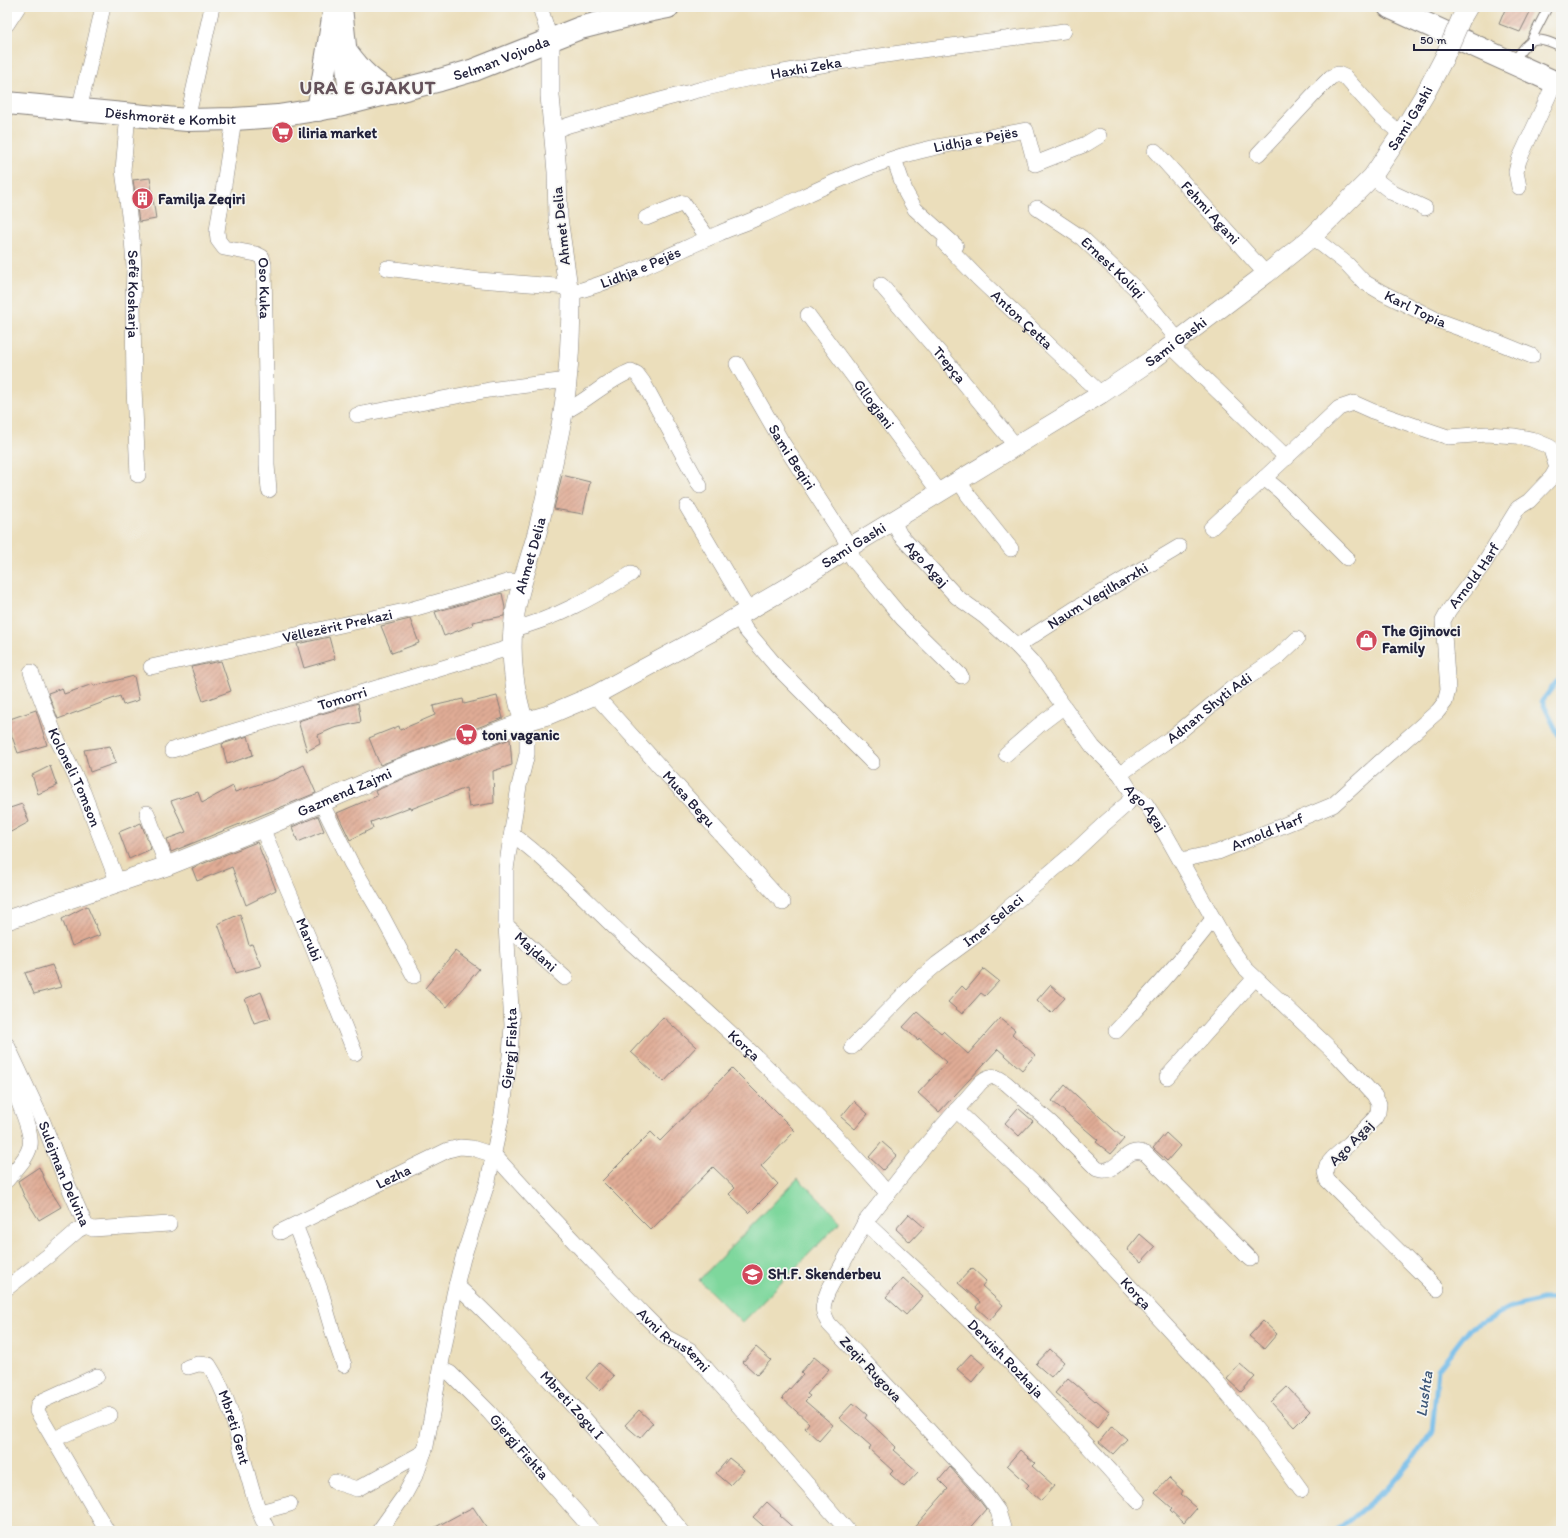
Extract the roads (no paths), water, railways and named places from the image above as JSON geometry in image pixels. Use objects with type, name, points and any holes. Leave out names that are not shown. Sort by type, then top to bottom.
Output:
[{"type":"main road","points":[[326,108],[335,7]]},
{"type":"main road","points":[[326,108],[345,98],[349,85],[347,52],[341,7]]},
{"type":"main road","name":"Selman Vojvoda","points":[[326,108],[392,93],[474,70],[550,39],[599,23],[643,9],[668,7]]},
{"type":"main road","points":[[1390,7],[1558,84]]},
{"type":"main road","points":[[347,52],[362,72],[377,84],[392,93]]},
{"type":"main road","name":"Dëshmorët e Kombit","points":[[7,102],[187,120],[278,116],[326,108]]},
{"type":"street","points":[[7,24],[18,7]]},
{"type":"street","points":[[79,110],[103,7]]},
{"type":"street","points":[[187,120],[212,7]]},
{"type":"street","points":[[540,7],[550,39]]},
{"type":"street","name":"Sami Gashi","points":[[524,722],[548,715],[595,694],[785,589],[1015,445],[1101,394],[1174,343],[1266,274],[1312,237],[1372,177],[1401,134],[1425,94],[1465,13]]},
{"type":"street","name":"Haxhi Zeka","points":[[553,131],[569,125],[682,94],[760,76],[917,50],[1064,31]]},
{"type":"street","name":"Ahmet Delia","points":[[524,722],[516,696],[512,638],[523,582],[540,522],[564,412],[571,349],[570,290],[558,218],[557,172],[550,96],[550,39]]},
{"type":"street","points":[[1258,154],[1316,92],[1331,77],[1338,74],[1344,77],[1380,116],[1401,134]]},
{"type":"street","points":[[1520,187],[1516,172],[1519,160],[1558,84]]},
{"type":"street","name":"Sefë Kosharja","points":[[128,114],[123,170],[132,238],[134,267],[132,301],[138,475]]},
{"type":"street","name":"Oso Kuka","points":[[234,119],[217,231],[218,240],[224,248],[256,254],[262,258],[264,264],[267,464],[269,490]]},
{"type":"street","name":"Lidhja e Pejës","points":[[570,290],[611,281],[708,238],[758,218],[878,163],[936,148],[1026,130],[1035,164],[1086,144],[1099,136]]},
{"type":"street","name":"Fehmi Agani","points":[[1155,151],[1266,274]]},
{"type":"street","name":"Anton Çetta","points":[[894,159],[906,193],[915,209],[950,245],[984,284],[1101,394]]},
{"type":"street","points":[[1372,177],[1393,193],[1425,208]]},
{"type":"street","points":[[646,218],[683,203],[708,238]]},
{"type":"street","name":"Ernest Koliqi","points":[[1037,208],[1082,238],[1137,290],[1174,343]]},
{"type":"street","name":"Karl Topia","points":[[1312,237],[1347,264],[1364,282],[1381,292],[1437,320],[1532,356]]},
{"type":"street","points":[[388,268],[570,290]]},
{"type":"street","name":"Trepça","points":[[881,285],[943,356],[1015,445]]},
{"type":"street","name":"Gllogjani","points":[[808,315],[940,493]]},
{"type":"street","points":[[1174,343],[1287,458]]},
{"type":"street","name":"Sami Beqiri","points":[[738,364],[782,442],[850,547],[856,564],[904,619],[961,676]]},
{"type":"street","points":[[564,412],[579,405],[622,375],[631,371],[637,374],[643,382],[700,486]]},
{"type":"street","points":[[357,415],[489,390],[567,380]]},
{"type":"street","name":"Arnold Harf","points":[[1180,860],[1218,852],[1333,806],[1379,762],[1438,711],[1445,702],[1448,690],[1443,621],[1449,610],[1483,565],[1518,508],[1529,501],[1552,477],[1556,468],[1550,448],[1531,439],[1487,434],[1448,437],[1372,411],[1354,403],[1339,408],[1211,528]]},
{"type":"street","points":[[1264,478],[1280,491],[1346,558]]},
{"type":"street","points":[[959,481],[968,495],[1011,549]]},
{"type":"street","points":[[687,507],[743,613],[745,629],[777,667],[872,762]]},
{"type":"street","name":"Ago Agaj","points":[[893,521],[905,540],[957,597],[985,617],[1031,661],[1093,747],[1120,774],[1132,794],[1146,804],[1227,943],[1245,968],[1334,1053],[1374,1095],[1379,1104],[1378,1112],[1375,1118],[1327,1165],[1325,1172],[1327,1180],[1437,1289]]},
{"type":"street","name":"Naum Veqilharxhi","points":[[1017,646],[1073,610],[1179,547]]},
{"type":"street","points":[[512,638],[528,626],[604,590],[631,574]]},
{"type":"street","name":"Vëllezërit Prekazi","points":[[151,667],[347,625],[409,610],[498,584],[523,582]]},
{"type":"street","name":"Tomorri","points":[[172,750],[512,638]]},
{"type":"street","name":"Adnan Shyti Adi","points":[[1120,774],[1174,736],[1231,689],[1278,657],[1297,639]]},
{"type":"street","name":"Koloneli Tomson","points":[[31,672],[55,735],[83,792],[118,883]]},
{"type":"street","name":"Musa Begu","points":[[595,694],[783,903]]},
{"type":"street","points":[[1006,754],[1038,726],[1063,707]]},
{"type":"street","name":"Gazmend Zajmi","points":[[7,920],[168,866],[262,828],[396,770],[524,722]]},
{"type":"street","name":"Gjergj Fishta","points":[[380,1530],[404,1496],[417,1472],[424,1452],[432,1418],[456,1285],[488,1180],[502,1114],[510,1056],[512,1025],[506,925],[506,869],[519,786],[527,754],[527,737],[524,722]]},
{"type":"street","name":"Imer Selaci","points":[[852,1047],[916,982],[937,964],[975,936],[1072,854],[1128,803],[1132,794]]},
{"type":"street","points":[[321,802],[351,863],[382,916],[414,976]]},
{"type":"street","points":[[147,813],[168,866]]},
{"type":"street","name":"Marubi","points":[[262,828],[355,1053]]},
{"type":"street","name":"Korça","points":[[512,834],[531,848],[746,1046],[868,1170],[888,1194]]},
{"type":"street","points":[[1116,1031],[1189,950],[1213,919]]},
{"type":"street","name":"Majdani","points":[[506,925],[565,978]]},
{"type":"street","points":[[1167,1077],[1255,978]]},
{"type":"street","name":"Sulejman Delvina","points":[[7,1045],[37,1109],[86,1226],[93,1229],[169,1224]]},
{"type":"street","points":[[888,1194],[956,1110],[981,1082],[988,1077],[993,1076],[1000,1078],[1051,1123],[1097,1169],[1103,1171],[1115,1167],[1132,1152],[1138,1150],[1146,1154],[1250,1259]]},
{"type":"street","points":[[7,1180],[25,1158],[30,1146],[30,1136],[8,1081]]},
{"type":"street","name":"Korça","points":[[956,1110],[1035,1184],[1215,1379],[1264,1439],[1301,1490]]},
{"type":"street","name":"Lezha","points":[[280,1232],[448,1150],[460,1147],[472,1148],[494,1155]]},
{"type":"street","name":"Avni Rrustemi","points":[[494,1155],[562,1230],[666,1337],[690,1350],[848,1531]]},
{"type":"street","name":"Zeqir Rugova","points":[[888,1194],[865,1222],[828,1291],[823,1304],[823,1312],[829,1324],[983,1490],[998,1511],[1004,1531]]},
{"type":"street","name":"Dervish Rozhaja","points":[[865,1222],[948,1300],[990,1342],[1138,1501]]},
{"type":"street","points":[[295,1225],[321,1293],[334,1340],[344,1365]]},
{"type":"street","points":[[7,1288],[53,1252],[78,1230],[86,1226]]},
{"type":"street","name":"Mbreti Zogu I","points":[[456,1285],[516,1344],[654,1496],[682,1531]]},
{"type":"street","name":"Mbreti Gent","points":[[188,1367],[198,1364],[209,1365],[218,1379],[236,1426],[260,1512],[268,1531]]},
{"type":"street","name":"Gjergj Fishta","points":[[441,1369],[450,1373],[489,1412],[593,1531]]},
{"type":"street","points":[[97,1376],[42,1401],[38,1405],[37,1411],[107,1531]]},
{"type":"street","points":[[54,1439],[110,1415]]},
{"type":"street","points":[[335,1482],[356,1489],[424,1452]]},
{"type":"street","points":[[260,1512],[290,1504]]},
{"type":"lane","points":[[1530,42],[1548,7]]},
{"type":"lane","points":[[1512,63],[1526,44],[1530,42],[1546,40],[1561,47]]},
{"type":"waterway","name":"Lushta","points":[[1561,676],[1542,701],[1561,740]]},
{"type":"waterway","name":"Lushta","points":[[1336,1531],[1387,1489],[1412,1460],[1432,1432],[1438,1369],[1469,1329],[1509,1308],[1542,1299],[1561,1299]]},
{"type":"place","name":"iliria market","points":[[283,133]]},
{"type":"place","name":"Familja Zeqiri","points":[[143,199]]},
{"type":"place","name":"The Gjinovci Family","points":[[1367,640]]},
{"type":"place","name":"toni vaganic","points":[[466,735]]},
{"type":"place","name":"SH.F. Skenderbeu","points":[[752,1274]]},
{"type":"district","name":"URA E GJAKUT","points":[[368,87]]}]
